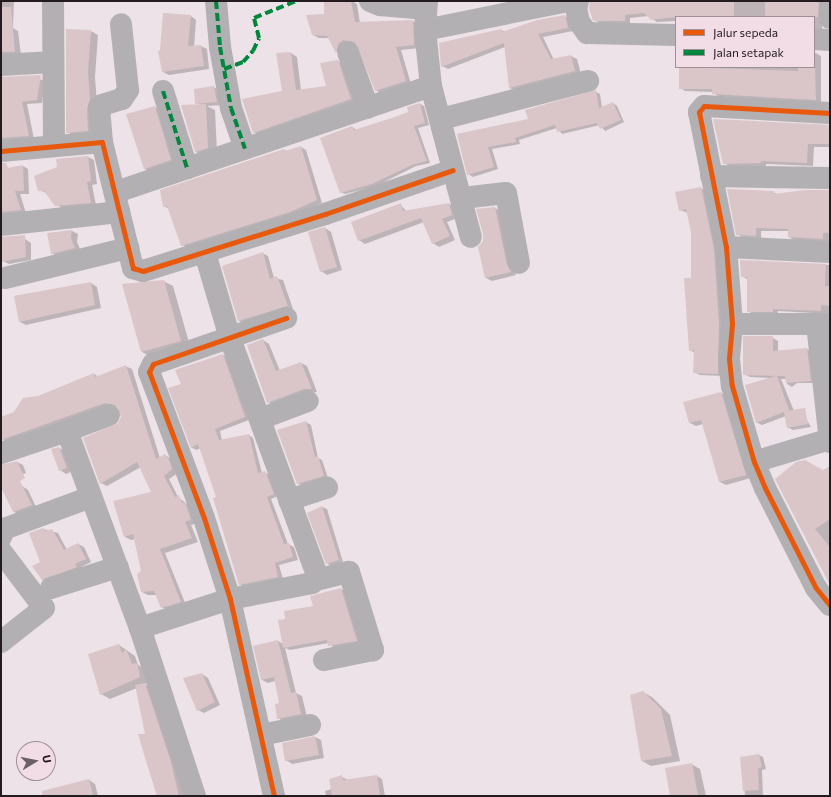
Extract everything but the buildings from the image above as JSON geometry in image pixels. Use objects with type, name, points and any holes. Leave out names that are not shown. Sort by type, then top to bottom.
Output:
[{"type":"street","points":[[53,1],[54,146]]},
{"type":"street","points":[[216,1],[220,48],[232,108],[245,149]]},
{"type":"street","points":[[370,1],[380,5],[426,13],[568,1]]},
{"type":"street","points":[[578,1],[576,8],[579,22],[586,33],[675,34]]},
{"type":"street","points":[[830,6],[830,18]]},
{"type":"street","points":[[426,13],[432,86],[471,237]]},
{"type":"street","points":[[121,24],[128,90],[122,99],[102,104],[99,108],[102,142],[133,268],[138,271],[204,253],[453,170]]},
{"type":"street","points":[[815,39],[830,40]]},
{"type":"street","points":[[348,52],[368,108]]},
{"type":"street","points":[[1,65],[53,62]]},
{"type":"street","points":[[441,119],[588,81]]},
{"type":"street","points":[[1,225],[117,202],[187,168],[432,86]]},
{"type":"street","points":[[163,91],[187,168]]},
{"type":"street","points":[[830,113],[704,106],[699,112],[726,247],[732,324],[730,373],[754,462],[783,526],[816,588],[830,605]]},
{"type":"street","points":[[1,151],[102,142]]},
{"type":"street","points":[[712,176],[830,178]]},
{"type":"street","points":[[462,198],[506,193],[519,263]]},
{"type":"street","points":[[726,247],[830,252]]},
{"type":"street","points":[[5,278],[128,248]]},
{"type":"street","points":[[204,253],[230,338],[317,575],[316,580]]},
{"type":"street","points":[[274,796],[230,599],[204,518],[149,372],[154,364],[286,318]]},
{"type":"street","points":[[732,324],[824,324],[830,440],[754,462]]},
{"type":"street","points":[[260,418],[308,401]]},
{"type":"street","points":[[1,453],[109,415]]},
{"type":"street","points":[[67,431],[140,628],[196,796]]},
{"type":"street","points":[[290,500],[328,488]]},
{"type":"street","points":[[1,537],[4,529],[92,497]]},
{"type":"street","points":[[1,551],[44,608],[1,642]]},
{"type":"street","points":[[51,588],[118,567]]},
{"type":"street","points":[[140,628],[230,599],[312,583],[316,580],[349,572],[373,650],[324,660]]},
{"type":"street","points":[[261,735],[310,725]]},
{"type":"marked path","points":[[216,1],[220,47],[231,108],[245,149]]},
{"type":"marked path","points":[[224,69],[243,62],[253,51],[259,38],[254,18],[296,1]]},
{"type":"marked path","points":[[163,91],[187,168]]},
{"type":"cycle path","points":[[830,113],[704,106],[699,112],[726,247],[732,324],[729,359],[732,386],[754,462],[765,488],[816,588],[830,605]]},
{"type":"cycle path","points":[[1,151],[102,142],[133,268],[143,271],[325,214],[453,170]]},
{"type":"cycle path","points":[[274,796],[230,599],[204,518],[149,372],[153,364],[286,318]]}]
